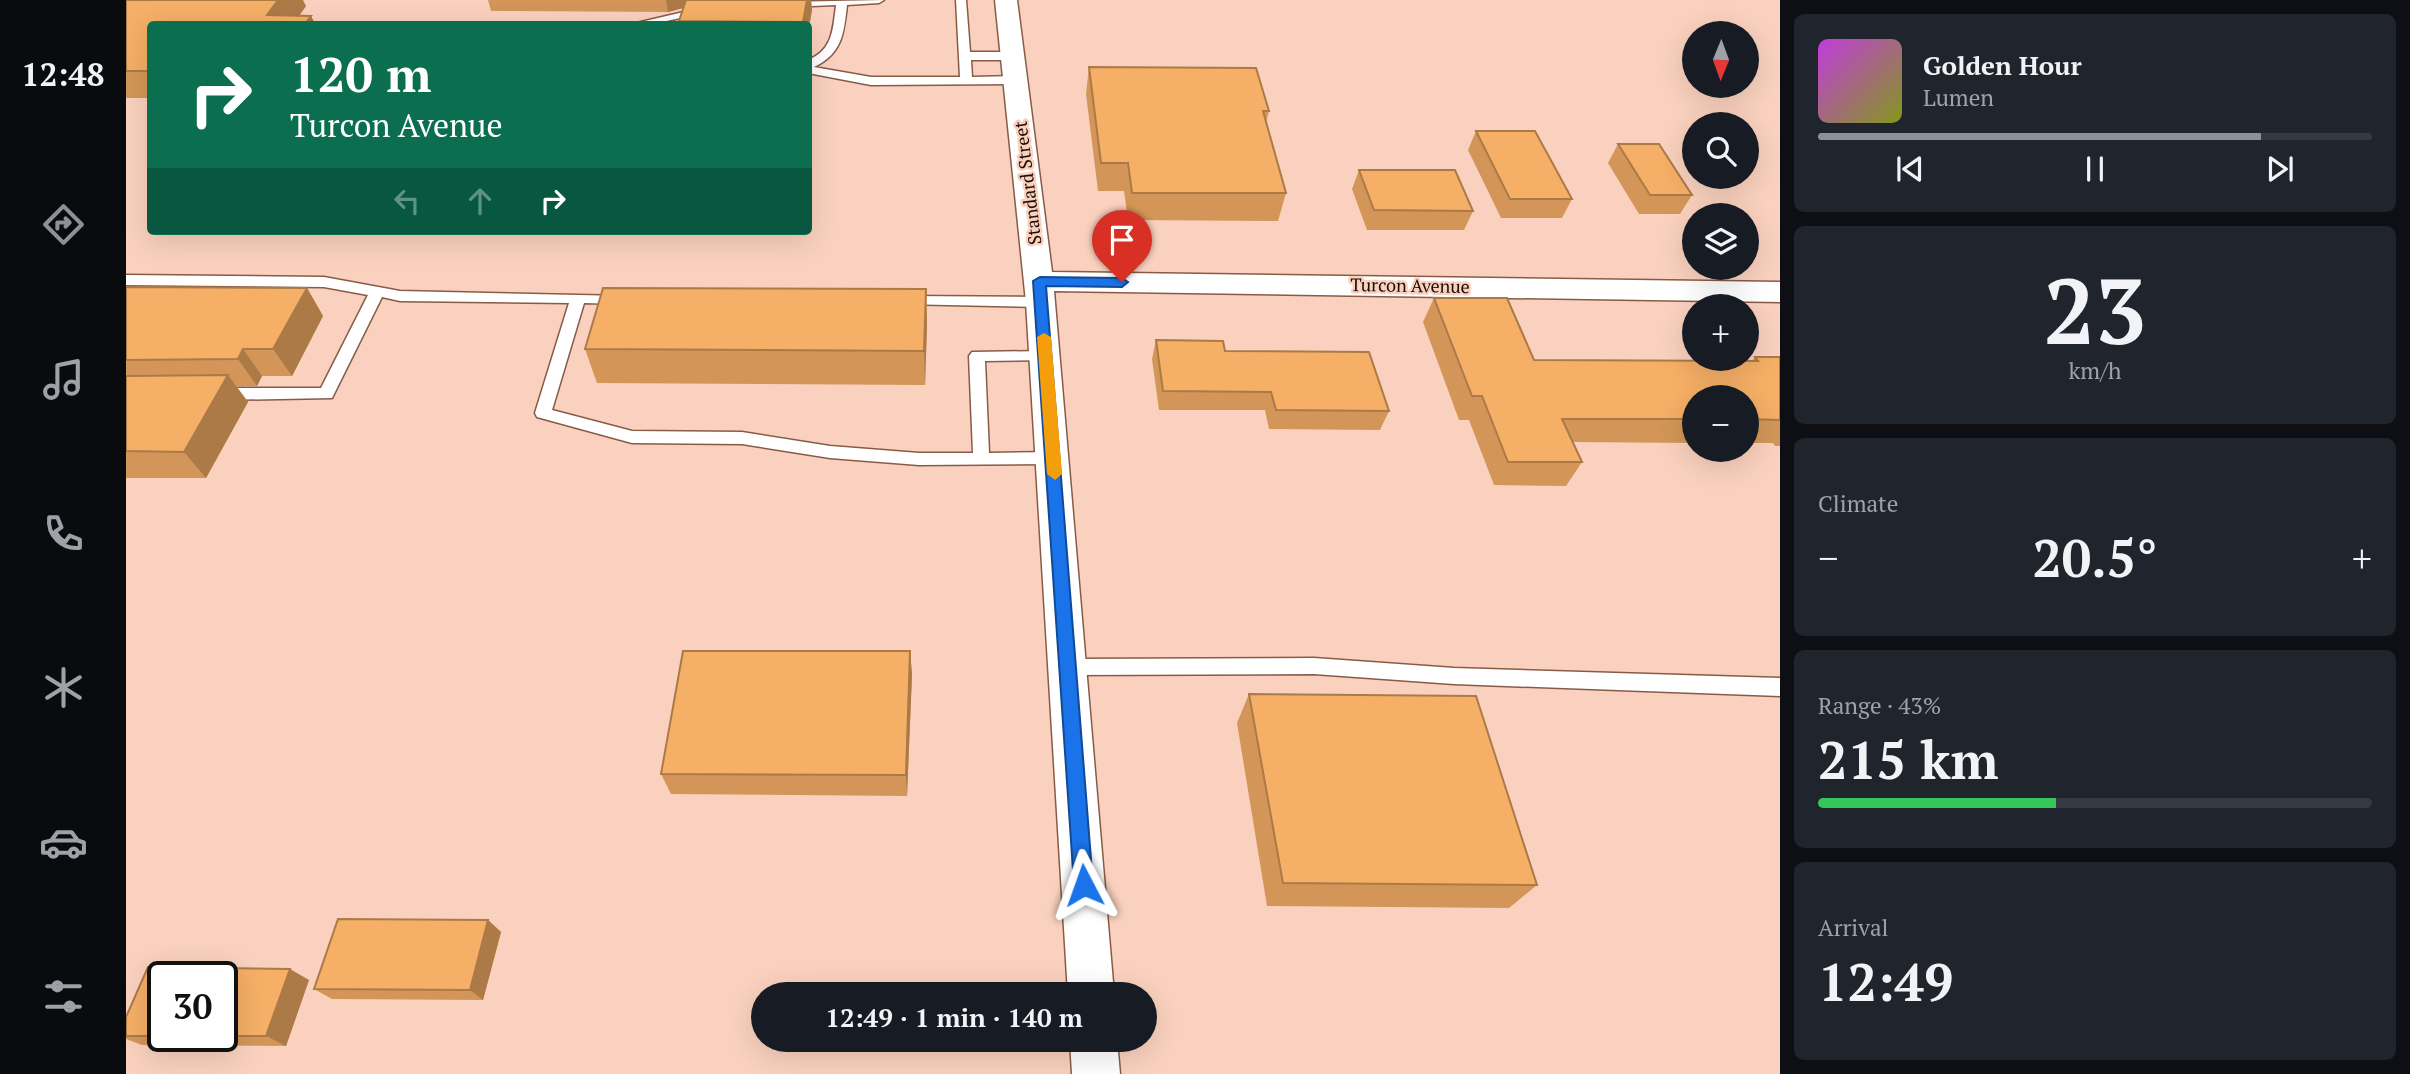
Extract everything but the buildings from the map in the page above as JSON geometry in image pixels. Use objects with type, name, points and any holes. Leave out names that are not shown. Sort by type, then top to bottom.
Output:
[{"type":"street","name":"Standard Street","points":[[1006,0],[1040,292],[1090,982]]},
{"type":"street","name":"Turcon Avenue","points":[[1040,292],[1780,292]]},
{"type":"street","points":[[1095,1052],[1096,1074]]},
{"type":"lane","points":[[773,5],[879,0]]},
{"type":"lane","points":[[961,0],[966,81]]},
{"type":"lane","points":[[812,65],[827,58],[837,42],[842,2]]},
{"type":"lane","points":[[650,21],[688,12],[723,8]]},
{"type":"lane","points":[[965,56],[1014,68]]},
{"type":"lane","points":[[812,68],[871,81],[966,81],[1014,68]]},
{"type":"lane","points":[[126,280],[324,282],[400,296],[637,299]]},
{"type":"lane","points":[[206,394],[326,394],[377,292]]},
{"type":"lane","points":[[883,301],[1040,292]]},
{"type":"lane","points":[[578,299],[543,413],[632,437],[742,438],[830,452],[919,459],[1054,458]]},
{"type":"lane","points":[[981,460],[977,356],[1045,356]]},
{"type":"lane","points":[[1069,667],[1314,666],[1454,676],[1780,687]]},
{"type":"slow traffic","points":[[1044,337],[1055,474]]},
{"type":"route","points":[[1084,885],[1063,567],[1040,281],[1122,282]]}]
